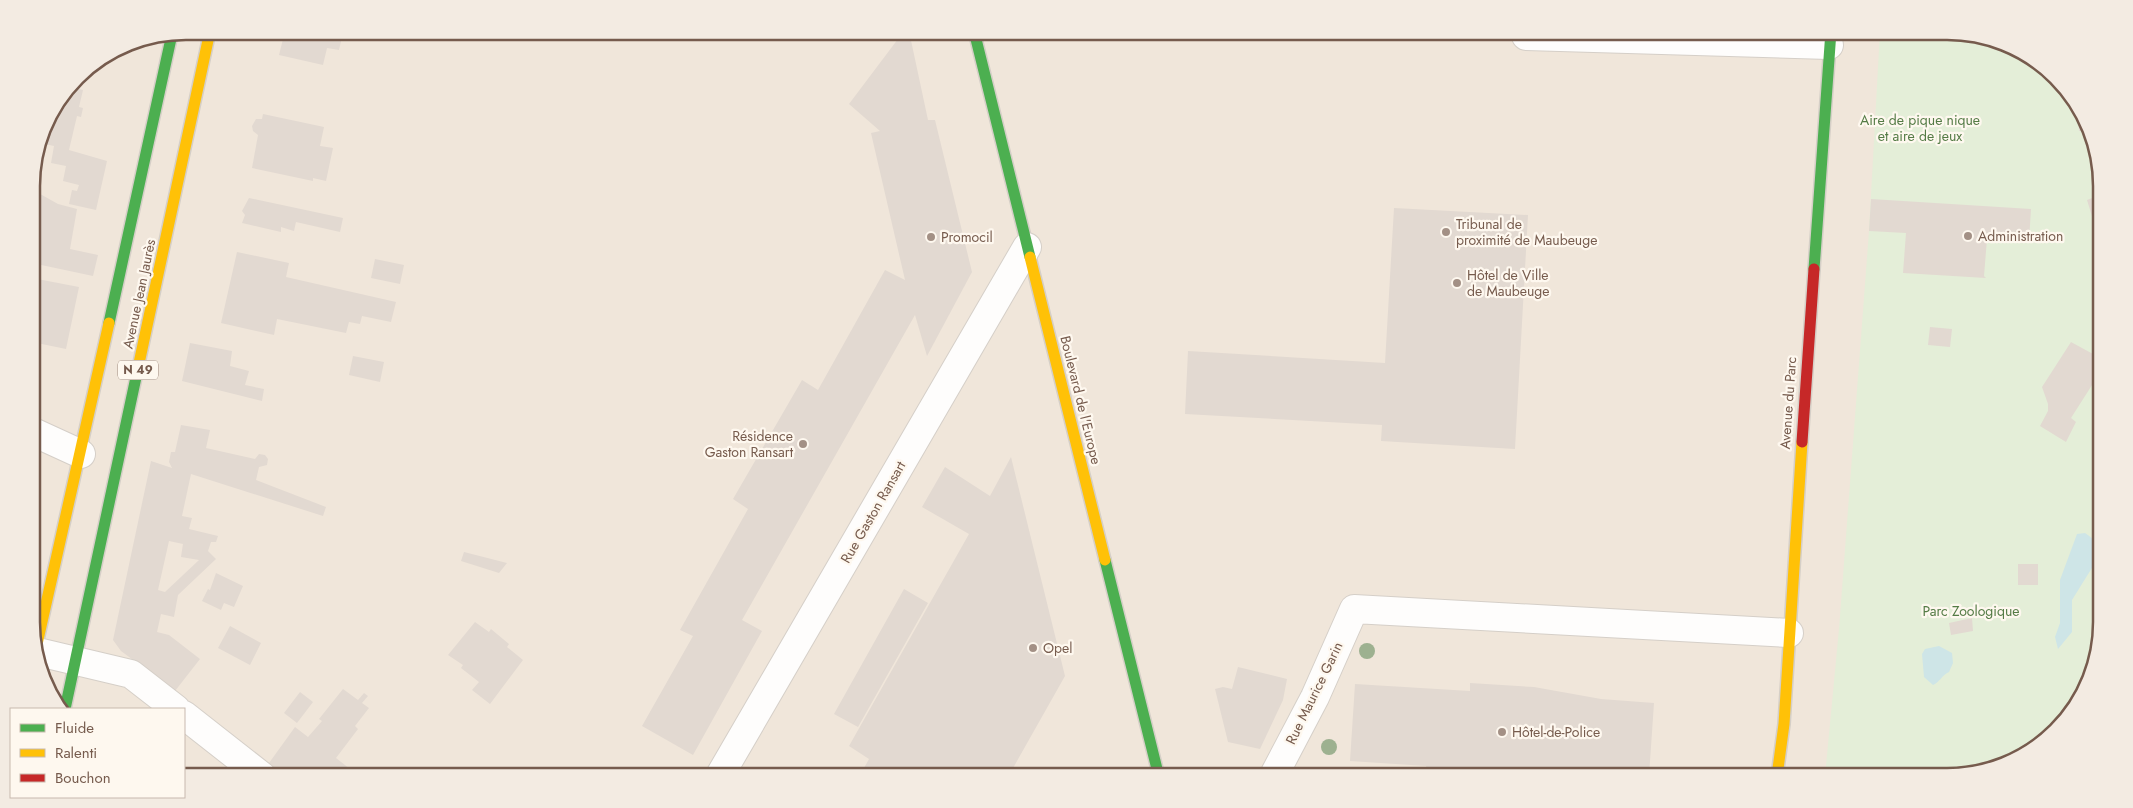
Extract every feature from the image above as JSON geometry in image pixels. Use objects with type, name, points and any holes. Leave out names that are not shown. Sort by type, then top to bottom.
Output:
[{"type":"main road","name":"Avenue Jean Jaurès","points":[[66,704],[208,40]]},
{"type":"main road","name":"Boulevard de l'Europe","points":[[976,40],[1157,768]]},
{"type":"main road","name":"Avenue du Parc","points":[[1778,768],[1784,724],[1808,324],[1830,40]]},
{"type":"main road","name":"Avenue Jean Jaurès","points":[[40,629],[81,454],[171,41]]},
{"type":"street","name":"Rue Gaston Ransart","points":[[725,768],[1027,246]]},
{"type":"street","points":[[40,435],[81,454]]},
{"type":"street","name":"Rue Maurice Garin","points":[[1277,768],[1315,697],[1354,609],[1789,633]]},
{"type":"street","points":[[44,654],[131,674],[175,708]]},
{"type":"street","points":[[185,716],[252,768]]},
{"type":"shaded area","points":[[186,40],[1947,40],[1985,45],[2012,55],[2028,65],[2043,76],[2063,97],[2082,130],[2092,167],[2093,622],[2088,660],[2078,687],[2063,711],[2036,738],[2003,757],[1976,765],[1957,768],[185,768],[185,708],[69,708],[55,687],[48,669],[41,641],[40,622],[41,167],[51,130],[76,90],[97,70],[113,60],[130,51],[157,43]]},
{"type":"green space","name":"Parc Zoologique","points":[[1880,40],[1947,40],[1985,45],[2012,55],[2028,65],[2043,76],[2063,97],[2082,130],[2092,167],[2092,641],[2088,660],[2078,687],[2063,711],[2050,725],[2036,738],[2020,748],[2003,757],[1976,765],[1957,768],[1826,768],[1839,629],[1869,231]]},
{"type":"water","points":[[2085,533],[2093,539],[2093,566],[2072,600],[2072,632],[2058,649],[2055,637],[2060,623],[2060,580],[2077,534]]},
{"type":"water","points":[[1939,646],[1952,653],[1953,663],[1949,672],[1933,685],[1924,677],[1922,654],[1925,649]]},
{"type":"building","points":[[283,40],[341,40],[339,50],[327,48],[323,65],[279,55]]},
{"type":"building","name":"Résidence Gaston Ransart","points":[[897,40],[911,40],[928,120],[935,120],[972,272],[927,356],[915,315],[742,620],[762,631],[693,755],[642,726],[693,636],[680,630],[748,509],[733,499],[802,380],[818,390],[885,270],[905,280],[871,133],[880,131],[849,104]]},
{"type":"building","points":[[76,90],[83,90],[79,107],[83,108],[81,117],[77,116],[69,150],[107,161],[96,210],[69,204],[72,190],[77,191],[79,185],[63,181],[66,166],[51,163],[54,146],[46,144],[51,130]]},
{"type":"building","points":[[263,114],[324,127],[320,146],[333,148],[326,181],[313,178],[313,181],[252,168],[258,135],[253,131],[252,126],[256,119],[262,119]]},
{"type":"building","points":[[40,194],[58,204],[77,209],[70,249],[98,255],[93,276],[40,265]]},
{"type":"building","points":[[249,198],[343,218],[340,232],[296,222],[294,231],[281,227],[281,232],[242,223],[245,215],[242,211]]},
{"type":"building","points":[[2093,198],[2093,219],[2087,200]]},
{"type":"building","name":"Administration","points":[[1871,199],[2031,209],[2029,241],[1987,239],[1984,276],[1986,278],[1903,273],[1906,233],[1869,231]]},
{"type":"building","name":"Hôtel de Ville de Maubeuge","points":[[1394,208],[1528,215],[1515,449],[1381,441],[1382,425],[1185,414],[1188,351],[1385,363]]},
{"type":"building","points":[[237,252],[289,263],[286,277],[396,302],[391,322],[362,316],[360,324],[349,322],[346,333],[277,319],[274,335],[221,323]]},
{"type":"building","points":[[375,259],[404,265],[400,284],[371,278]]},
{"type":"building","points":[[40,280],[79,287],[66,349],[40,344]]},
{"type":"building","points":[[1930,327],[1952,329],[1950,347],[1928,345]]},
{"type":"building","points":[[2071,342],[2093,354],[2093,384],[2071,418],[2076,422],[2066,442],[2040,426],[2048,411],[2048,404],[2042,387]]},
{"type":"building","points":[[190,343],[232,351],[230,366],[249,371],[245,385],[264,389],[262,401],[182,381]]},
{"type":"building","points":[[353,356],[384,362],[380,382],[349,375]]},
{"type":"building","points":[[181,425],[210,430],[206,448],[255,459],[259,454],[265,455],[268,459],[267,465],[259,467],[256,480],[326,507],[323,516],[191,474],[182,516],[192,518],[189,529],[218,536],[216,542],[211,542],[208,551],[216,559],[178,595],[174,617],[161,614],[157,632],[169,635],[200,659],[175,691],[121,651],[113,640],[151,461],[172,468],[169,462],[171,452],[175,452]],"holes":[[[169,541],[183,544],[181,557],[199,560],[165,592],[158,590]]]},
{"type":"building","points":[[1011,457],[1065,676],[1013,768],[864,768],[869,759],[849,746],[969,534],[922,507],[945,467],[990,496]]},
{"type":"building","points":[[464,552],[507,563],[499,573],[461,561]]},
{"type":"building","points":[[2018,564],[2038,564],[2038,585],[2018,585]]},
{"type":"building","points":[[216,573],[243,586],[234,607],[224,603],[221,610],[202,601],[208,589],[210,590]]},
{"type":"building","points":[[904,589],[928,603],[858,727],[834,714]]},
{"type":"building","points":[[1972,618],[1973,631],[1951,635],[1949,623]]},
{"type":"building","points":[[475,622],[489,632],[491,629],[509,644],[507,647],[523,660],[490,704],[472,690],[479,682],[461,668],[463,665],[448,655]]},
{"type":"building","points":[[230,626],[261,643],[250,665],[218,648]]},
{"type":"building","points":[[1238,667],[1287,679],[1283,700],[1260,749],[1228,742],[1215,689],[1223,687],[1232,689]]},
{"type":"building","name":"Hôtel-de-Police","points":[[1470,683],[1534,687],[1601,699],[1654,703],[1650,768],[1427,768],[1426,766],[1350,761],[1355,684],[1470,691]]},
{"type":"building","points":[[343,689],[358,700],[364,693],[368,696],[362,703],[369,708],[355,726],[358,729],[336,758],[349,768],[275,768],[269,763],[295,727],[308,737],[322,721],[319,719]]},
{"type":"building","points":[[300,692],[313,702],[297,723],[284,713]]},
{"type":"traffic: fast","points":[[976,40],[1030,257]]},
{"type":"traffic: fast","points":[[1814,269],[1830,40]]},
{"type":"traffic: fast","points":[[109,323],[171,41]]},
{"type":"traffic: fast","points":[[66,704],[138,368]]},
{"type":"traffic: fast","points":[[1105,560],[1157,768]]},
{"type":"traffic: slow","points":[[138,368],[208,40]]},
{"type":"traffic: slow","points":[[1030,257],[1105,560]]},
{"type":"traffic: slow","points":[[40,629],[109,323]]},
{"type":"traffic: slow","points":[[1778,768],[1784,724],[1802,442]]},
{"type":"traffic: jam","points":[[1802,442],[1814,269]]},
{"type":"place","name":"Tribunal de proximité de Maubeuge","points":[[1446,232]]},
{"type":"place","name":"Administration","points":[[1968,236]]},
{"type":"place","name":"Promocil","points":[[931,237]]},
{"type":"place","name":"Hôtel de Ville de Maubeuge","points":[[1457,283]]},
{"type":"place","name":"Résidence Gaston Ransart","points":[[803,444]]},
{"type":"place","name":"Opel","points":[[1033,648]]},
{"type":"place","name":"Hôtel-de-Police","points":[[1502,732]]},
{"type":"park label","name":"Aire de pique nique et aire de jeux","points":[[1920,128]]}]
